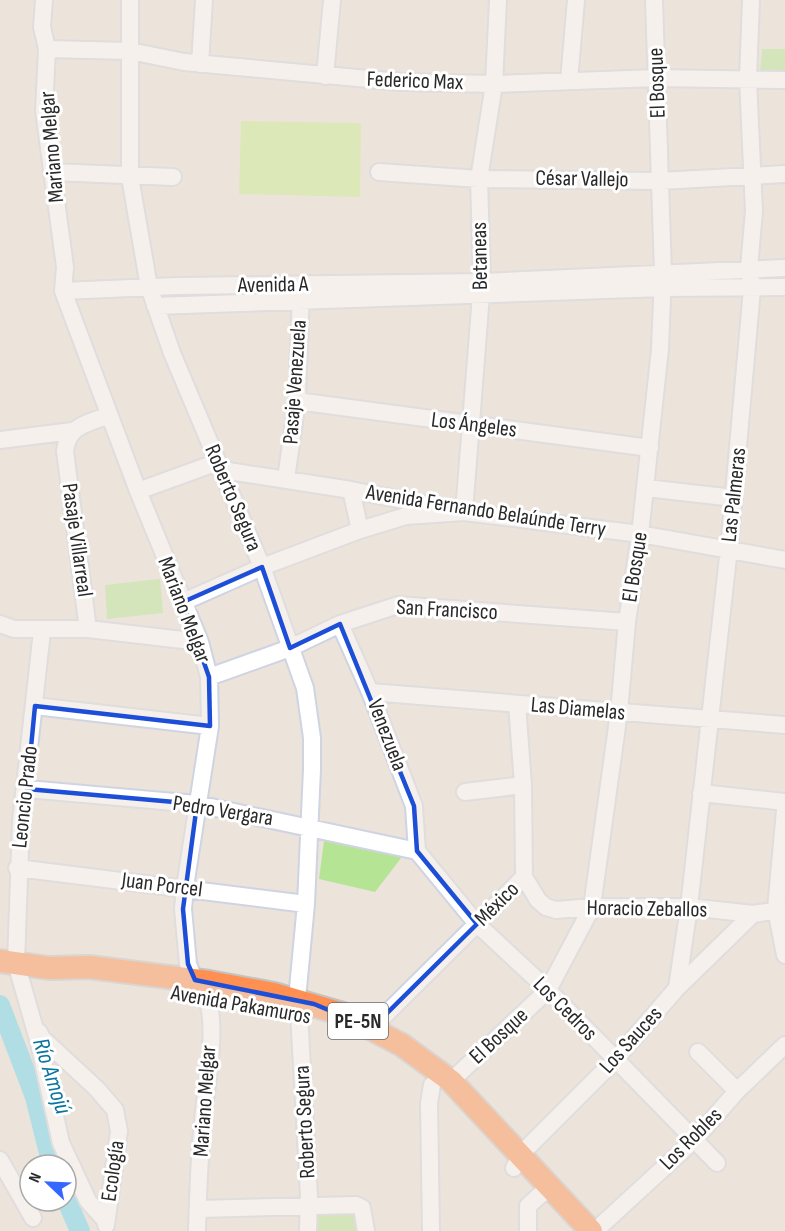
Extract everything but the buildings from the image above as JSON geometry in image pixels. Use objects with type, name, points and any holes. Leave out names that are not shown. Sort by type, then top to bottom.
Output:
[{"type":"highway","name":"PE-5N","points":[[7,962],[49,968],[89,967],[343,1014],[372,1028],[430,1063],[442,1083],[546,1192],[593,1231]]},
{"type":"highway","name":"Avenida Pakamuros","points":[[298,1006],[365,1038],[442,1083]]},
{"type":"highway","name":"PE-5N","points":[[546,1192],[571,1231]]},
{"type":"street","name":"Mariano Melgar","points":[[44,0],[42,27],[47,49],[44,111],[65,267],[63,291],[138,491],[200,642],[209,677],[210,726],[196,804],[183,909],[188,964],[210,1010],[209,1065],[203,1121],[197,1231]]},
{"type":"street","name":"Roberto Segura","points":[[130,0],[130,177],[149,287],[172,353],[262,567],[305,688],[312,738],[306,904],[298,1006],[309,1205],[308,1231]]},
{"type":"street","points":[[200,64],[204,0]]},
{"type":"street","points":[[325,76],[332,0]]},
{"type":"street","name":"Betaneas","points":[[464,512],[482,289],[479,179],[494,84],[498,0]]},
{"type":"street","points":[[569,81],[576,0]]},
{"type":"street","name":"El Bosque","points":[[442,1083],[548,990],[592,907],[619,712],[627,622],[646,488],[660,349],[662,280],[654,0]]},
{"type":"street","name":"Las Palmeras","points":[[677,988],[689,907],[708,719],[729,548],[752,289],[749,268],[754,211],[748,79],[751,0]]},
{"type":"street","name":"Federico Max","points":[[47,49],[130,51],[200,64],[401,82],[494,84],[656,78],[785,80]]},
{"type":"street","points":[[52,172],[173,177]]},
{"type":"street","name":"César Vallejo","points":[[379,172],[479,179],[660,181],[785,174]]},
{"type":"street","points":[[482,289],[662,280],[749,268],[785,268]]},
{"type":"street","points":[[662,280],[752,289],[785,287]]},
{"type":"street","name":"Avenida A","points":[[63,291],[302,284],[482,289]]},
{"type":"street","name":"Pasaje Venezuela","points":[[286,479],[297,401],[302,284]]},
{"type":"street","name":"Avenida A","points":[[155,306],[301,302],[482,289]]},
{"type":"street","name":"Los Ángeles","points":[[297,401],[650,448]]},
{"type":"street","points":[[0,440],[72,431],[109,415]]},
{"type":"street","name":"Pasaje Villarreal","points":[[72,431],[67,436],[65,451],[88,629]]},
{"type":"street","points":[[138,491],[220,466]]},
{"type":"street","name":"Avenida Fernando Belaúnde Terry","points":[[220,466],[464,512],[640,534],[729,548],[785,560]]},
{"type":"street","points":[[646,488],[734,498]]},
{"type":"street","points":[[351,490],[360,530]]},
{"type":"street","points":[[183,602],[262,567],[360,530],[406,516],[464,512]]},
{"type":"street","name":"San Francisco","points":[[209,677],[290,648],[339,624],[398,605],[627,622]]},
{"type":"street","name":"Venezuela","points":[[339,624],[370,692],[414,806],[417,851]]},
{"type":"street","points":[[7,627],[42,631],[88,629],[200,642]]},
{"type":"street","name":"Leoncio Prado","points":[[29,1012],[7,962],[42,631]]},
{"type":"street","name":"Las Diamelas","points":[[370,692],[785,725]]},
{"type":"street","name":"México","points":[[372,1028],[524,877],[523,785],[517,704]]},
{"type":"street","points":[[34,706],[210,726]]},
{"type":"street","points":[[465,792],[523,785]]},
{"type":"street","name":"Pedro Vergara","points":[[27,789],[196,804],[310,826],[417,851]]},
{"type":"street","points":[[701,793],[785,802]]},
{"type":"street","points":[[784,817],[780,909],[785,955]]},
{"type":"street","name":"Los Cedros","points":[[417,851],[477,924],[548,990],[717,1163]]},
{"type":"street","name":"Juan Porcel","points":[[17,868],[185,887],[306,904]]},
{"type":"street","name":"Horacio Zeballos","points":[[524,877],[533,893],[546,907],[556,910],[592,907],[689,907],[753,914],[780,909]]},
{"type":"street","name":"Los Sauces","points":[[517,1161],[615,1060],[677,988],[753,914]]},
{"type":"street","points":[[29,1012],[39,1042],[61,1143],[88,1201],[106,1226]]},
{"type":"street","name":"Ecología","points":[[29,1012],[42,1038],[97,1089],[115,1110],[119,1131],[106,1226]]},
{"type":"street","name":"Los Robles","points":[[593,1231],[694,1140],[737,1091],[785,1046]]},
{"type":"street","points":[[698,1052],[737,1091]]},
{"type":"street","points":[[431,1231],[429,1103],[442,1083]]},
{"type":"street","points":[[0,1160],[33,1218]]},
{"type":"street","points":[[528,1231],[528,1206],[546,1192]]},
{"type":"street","points":[[198,1209],[352,1204],[362,1208],[366,1231]]},
{"type":"highlighted area","points":[[262,567],[290,648],[340,624],[414,806],[417,851],[477,924],[372,1028],[314,1004],[195,980],[188,964],[183,909],[197,804],[27,789],[35,706],[210,726],[209,677],[183,602]]},
{"type":"green space","points":[[762,49],[785,49],[785,74],[760,73]]},
{"type":"green space","points":[[241,121],[361,123],[360,197],[239,194]]},
{"type":"green space","points":[[160,579],[163,613],[107,619],[105,585]]},
{"type":"green space","points":[[328,838],[405,853],[375,892],[319,879],[324,841]]},
{"type":"green space","points":[[356,1211],[360,1231],[313,1231],[313,1212]]},
{"type":"waterway","name":"Río Amojú","points":[[0,1005],[35,1097],[49,1153]]},
{"type":"waterway","name":"Río Amojú","points":[[72,1213],[80,1231]]}]
